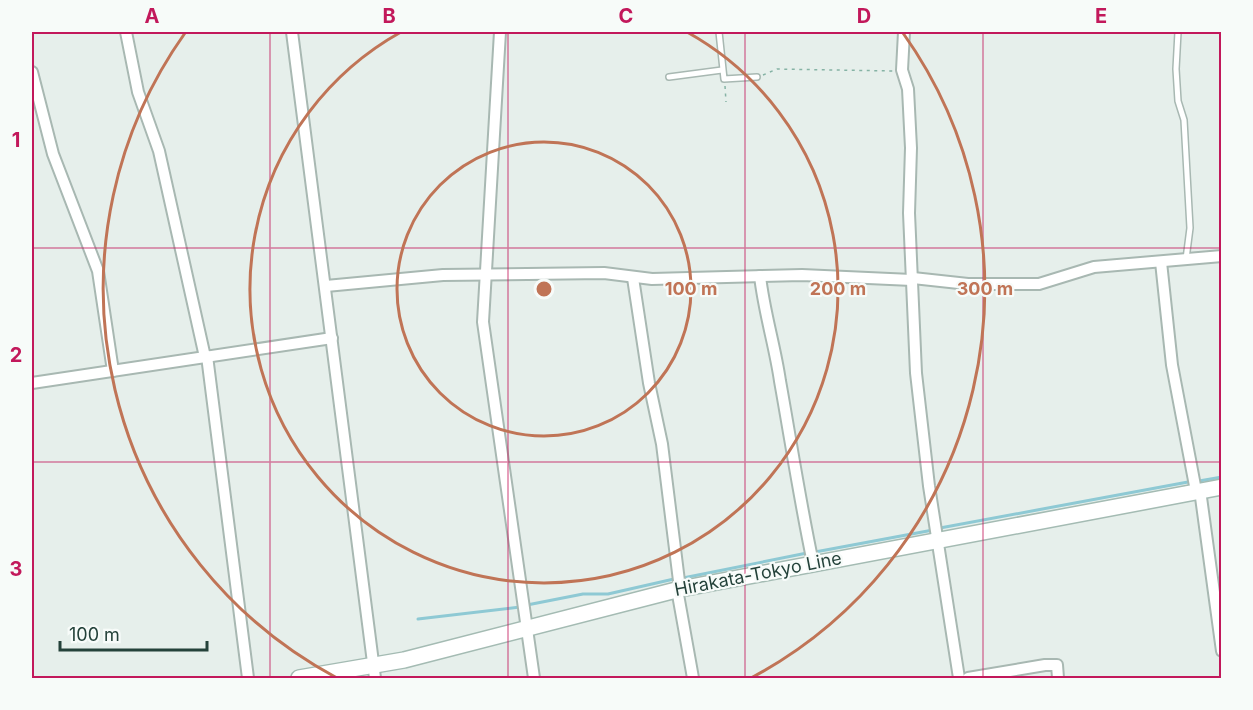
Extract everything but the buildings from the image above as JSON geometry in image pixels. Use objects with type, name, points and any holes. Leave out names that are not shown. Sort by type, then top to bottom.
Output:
[{"type":"main road","name":"Hirakata-Tokyo Line","points":[[299,678],[375,673],[527,628],[679,589],[1221,487]]},
{"type":"street","points":[[126,32],[138,92],[159,151],[206,357],[248,678]]},
{"type":"street","points":[[292,32],[375,673]]},
{"type":"street","points":[[500,32],[484,334],[534,678]]},
{"type":"street","points":[[904,32],[902,70],[908,90],[911,148],[909,213],[916,373],[959,678]]},
{"type":"street","points":[[32,72],[53,154],[98,271],[113,371]]},
{"type":"street","points":[[326,286],[380,280],[486,275],[604,273],[633,278],[802,275],[912,279],[968,284],[1039,284],[1094,267],[1221,256]]},
{"type":"street","points":[[1161,262],[1172,365],[1198,491],[1221,651]]},
{"type":"street","points":[[760,276],[764,309],[780,378],[793,464],[813,563]]},
{"type":"street","points":[[633,278],[649,383],[662,444],[679,589],[693,678]]},
{"type":"street","points":[[32,383],[332,338]]},
{"type":"street","points":[[968,678],[1057,665],[1058,678]]},
{"type":"lane","points":[[719,32],[724,79],[757,77]]},
{"type":"lane","points":[[1178,32],[1176,69],[1178,101],[1184,120],[1190,228],[1186,260]]},
{"type":"lane","points":[[669,77],[722,70]]},
{"type":"path","points":[[757,77],[777,69],[902,70]]},
{"type":"path","points":[[724,79],[726,102]]},
{"type":"waterway","points":[[1199,481],[1222,477]]},
{"type":"waterway","points":[[940,528],[1188,482]]},
{"type":"waterway","points":[[815,552],[933,530]]},
{"type":"waterway","points":[[683,578],[807,553]]},
{"type":"waterway","points":[[527,605],[583,594],[608,594],[674,579]]},
{"type":"waterway","points":[[418,619],[520,607]]}]
